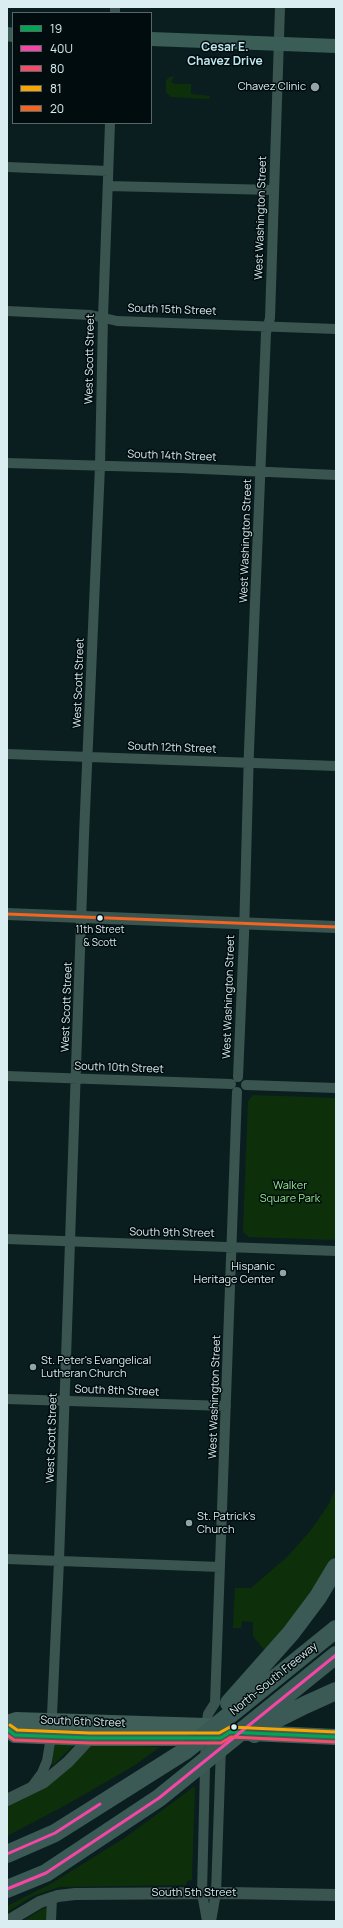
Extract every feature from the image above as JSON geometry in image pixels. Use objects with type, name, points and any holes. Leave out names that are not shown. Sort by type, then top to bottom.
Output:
[{"type":"highway","points":[[185,1751],[283,1643],[318,1597],[336,1567]]},
{"type":"highway","name":"North-South Freeway","points":[[7,1854],[55,1833],[185,1751],[336,1629]]},
{"type":"highway","name":"North-South Freeway","points":[[7,1889],[46,1872],[159,1798],[336,1655]]},
{"type":"highway","points":[[159,1798],[273,1722],[305,1704],[336,1691]]},
{"type":"main road","points":[[152,39],[336,46]]},
{"type":"main road","name":"South 6th Street","points":[[7,1723],[16,1720],[90,1738],[217,1733],[336,1736]]},
{"type":"main road","name":"South 6th Street","points":[[7,1729],[15,1735],[52,1729],[121,1724],[217,1733]]},
{"type":"street","name":"West Washington Street","points":[[234,1081],[244,923],[248,762],[266,333],[270,318],[280,7]]},
{"type":"street","name":"West Scott Street","points":[[30,1790],[42,1773],[47,1761],[52,1729],[100,466],[103,318],[110,124]]},
{"type":"street","points":[[7,167],[108,171]]},
{"type":"street","points":[[108,186],[274,190]]},
{"type":"street","name":"South 15th Street","points":[[7,311],[91,315],[117,321],[336,329]]},
{"type":"street","name":"South 14th Street","points":[[7,463],[336,475]]},
{"type":"street","name":"South 12th Street","points":[[7,754],[336,766]]},
{"type":"street","points":[[7,914],[336,927]]},
{"type":"street","name":"South 10th Street","points":[[7,1076],[234,1081]]},
{"type":"street","points":[[244,1080],[246,1085],[242,1091],[237,1092],[232,1089],[234,1081],[244,1080]]},
{"type":"street","points":[[246,1085],[336,1088]]},
{"type":"street","name":"West Washington Street","points":[[207,1921],[202,1893],[217,1733],[221,1715],[215,1703],[237,1092]]},
{"type":"street","name":"South 9th Street","points":[[7,1239],[232,1246],[336,1251]]},
{"type":"street","name":"South 8th Street","points":[[7,1399],[226,1406]]},
{"type":"street","points":[[7,1559],[220,1567]]},
{"type":"street","name":"West Washington Street","points":[[211,1921],[216,1893],[217,1733],[208,1714],[215,1703]]},
{"type":"street","points":[[7,1800],[30,1790],[59,1770],[90,1738],[106,1726],[121,1724]]},
{"type":"street","name":"South 5th Street","points":[[8,1921],[40,1902],[52,1897],[75,1894],[216,1893],[336,1895]]},
{"type":"street","points":[[51,1921],[52,1897]]},
{"type":"green space","points":[[174,76],[171,82],[175,84],[191,84],[191,94],[210,96],[209,99],[171,97],[166,92],[166,81],[168,78]]},
{"type":"green space","name":"Walker Square Park","points":[[253,1095],[336,1098],[336,1240],[249,1237],[243,1232],[248,1101]]},
{"type":"green space","points":[[336,1487],[336,1553],[315,1589],[265,1651],[253,1636],[253,1622],[242,1621],[241,1628],[233,1628],[235,1588],[251,1588],[287,1557],[311,1530],[329,1504]]},
{"type":"green space","points":[[55,1743],[75,1744],[53,1765],[52,1764]]},
{"type":"green space","points":[[93,1744],[160,1747],[135,1765],[66,1805],[7,1836],[7,1807],[43,1789]]},
{"type":"green space","points":[[195,1786],[192,1880],[187,1881],[186,1885],[59,1887],[33,1896],[7,1912],[7,1906],[52,1883],[126,1837]]},
{"type":"green space","points":[[44,1908],[47,1909],[46,1921],[23,1921]]},
{"type":"transit line","name":"20","points":[[7,914],[336,927]]},
{"type":"transit line","name":"40U","points":[[7,1889],[46,1873],[159,1798],[336,1655]]},
{"type":"transit line","name":"81","points":[[10,1725],[17,1730],[90,1733],[219,1733],[230,1727],[336,1732]]},
{"type":"transit line","name":"19","points":[[7,1729],[15,1735],[90,1738],[221,1738],[230,1732],[336,1737]]},
{"type":"transit line","name":"80","points":[[7,1735],[14,1740],[90,1743],[221,1743],[231,1737],[336,1742]]},
{"type":"transit line","name":"40U","points":[[7,1854],[55,1833],[100,1804]]},
{"type":"place","name":"Chavez Clinic","points":[[315,87]]},
{"type":"place","name":"11th Street & Scott","points":[[100,918]]},
{"type":"place","name":"Hispanic Heritage Center","points":[[283,1273]]},
{"type":"place","name":"St. Peter's Evangelical Lutheran Church","points":[[33,1367]]},
{"type":"place","name":"St. Patrick's Church","points":[[189,1523]]},
{"type":"district","name":"Cesar E. Chavez Drive","points":[[225,55]]}]
